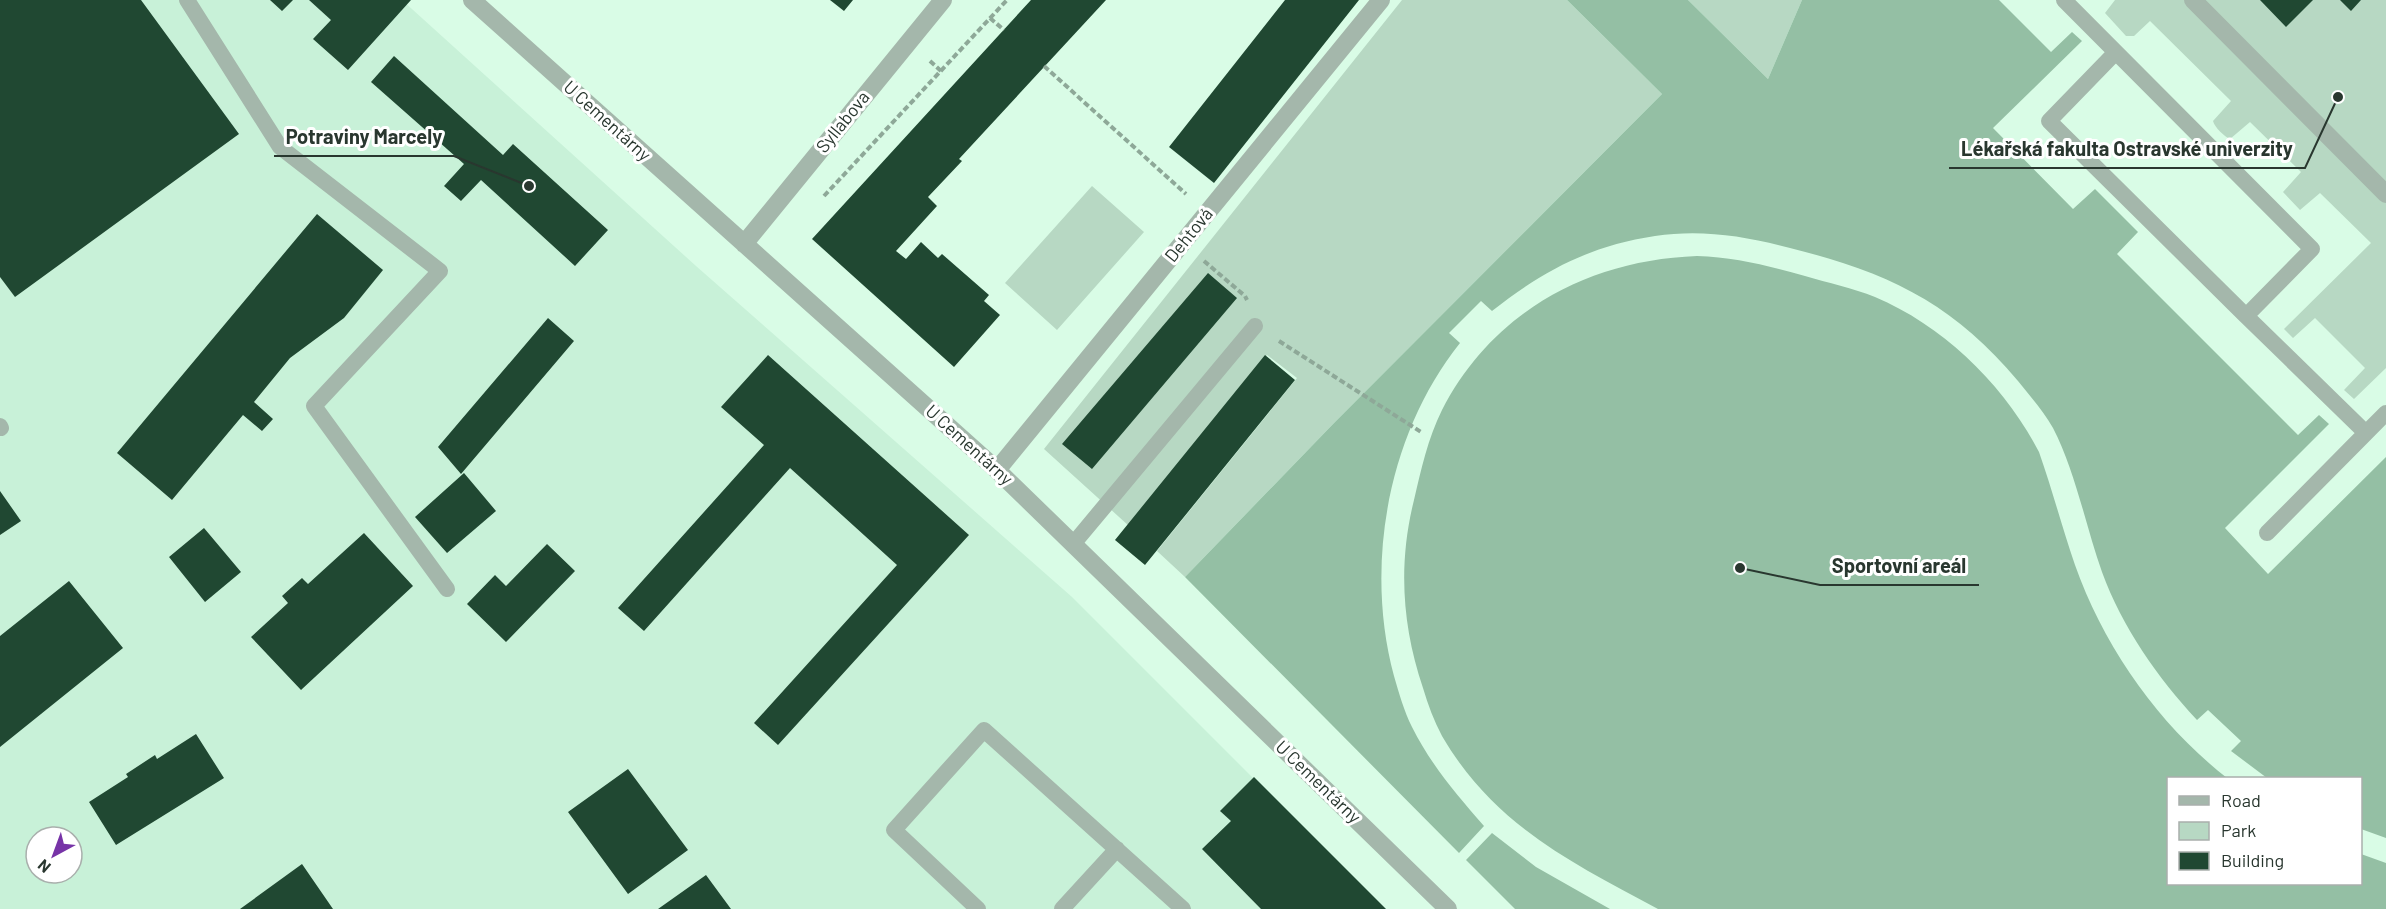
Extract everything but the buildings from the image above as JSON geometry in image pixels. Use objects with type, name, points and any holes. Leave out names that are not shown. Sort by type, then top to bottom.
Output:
[{"type":"street","name":"U Cementárny","points":[[472,0],[997,470],[1448,909]]},
{"type":"street","name":"Syllabova","points":[[744,243],[943,0]]},
{"type":"street","name":"Dehtová","points":[[997,470],[1381,0]]},
{"type":"street","points":[[2193,0],[2386,194]]},
{"type":"lane","points":[[187,0],[280,147],[440,271],[314,406],[447,589]]},
{"type":"lane","points":[[2064,0],[2312,249],[2246,316]]},
{"type":"lane","points":[[2115,53],[2049,121],[2366,433]]},
{"type":"lane","points":[[1074,543],[1255,326]]},
{"type":"lane","points":[[2268,532],[2386,413]]},
{"type":"lane","points":[[978,909],[894,830],[984,730],[1183,909]]},
{"type":"lane","points":[[1062,909],[1117,849]]},
{"type":"path","points":[[820,200],[1007,0]]},
{"type":"path","points":[[990,18],[1004,30]]},
{"type":"path","points":[[1044,66],[1207,213]]},
{"type":"path","points":[[1182,243],[1245,296],[1255,326],[1421,432]]},
{"type":"shaded area","points":[[0,0],[402,0],[696,266],[1072,597],[1384,909],[0,909]]},
{"type":"shaded area","points":[[1567,0],[1688,0],[1768,79],[1802,0],[1999,0],[2051,52],[2072,32],[2082,41],[1993,128],[2073,209],[2095,189],[2138,232],[2117,254],[2298,435],[2319,415],[2329,424],[2225,528],[2268,574],[2386,457],[2386,838],[2362,829],[2362,777],[2266,777],[2231,751],[2241,741],[2208,710],[2197,720],[2169,687],[2142,651],[2110,592],[2096,555],[2068,462],[2053,428],[2032,398],[1994,354],[1943,311],[1888,280],[1825,257],[1756,240],[1689,233],[1655,236],[1609,246],[1549,272],[1492,311],[1481,301],[1449,333],[1460,343],[1435,379],[1415,417],[1400,459],[1389,502],[1383,546],[1382,590],[1385,634],[1394,676],[1409,721],[1436,767],[1484,826],[1459,853],[1185,577],[1334,423],[1662,94]]},
{"type":"shaded area","points":[[1697,256],[1725,258],[1849,288],[1900,309],[1948,341],[1970,361],[2009,404],[2039,452],[2075,565],[2101,625],[2118,654],[2156,708],[2202,757],[2226,777],[2167,777],[2167,885],[2362,885],[2362,854],[2386,863],[2386,909],[1658,909],[1565,857],[1510,817],[1485,794],[1442,736],[1427,701],[1416,665],[1407,618],[1404,571],[1409,524],[1422,466],[1442,410],[1463,375],[1488,345],[1517,319],[1548,297],[1582,280],[1619,268],[1657,260]]},
{"type":"shaded area","points":[[1492,833],[1536,867],[1610,909],[1515,909],[1466,860]]},
{"type":"green space","points":[[1402,0],[1567,0],[1662,94],[1334,423],[1185,577],[1157,551],[1297,378],[1267,355],[1129,526],[1044,449]]},
{"type":"green space","points":[[1688,0],[1802,0],[1768,79]]},
{"type":"green space","points":[[2115,0],[2386,0],[2386,368],[2354,399],[2344,390],[2365,368],[2315,318],[2293,338],[2284,329],[2371,243],[2320,193],[2300,210],[2283,192],[2301,172],[2250,122],[2230,139],[2223,134],[2213,121],[2231,101],[2150,21],[2134,36],[2126,36],[2105,13]]},
{"type":"green space","points":[[1092,186],[1144,232],[1057,330],[1005,283]]},
{"type":"place","name":"Lékařská fakulta Ostravské univerzity","points":[[2338,97]]},
{"type":"place","name":"Potraviny Marcely","points":[[529,186]]},
{"type":"place","name":"Sportovní areál","points":[[1740,568]]}]
